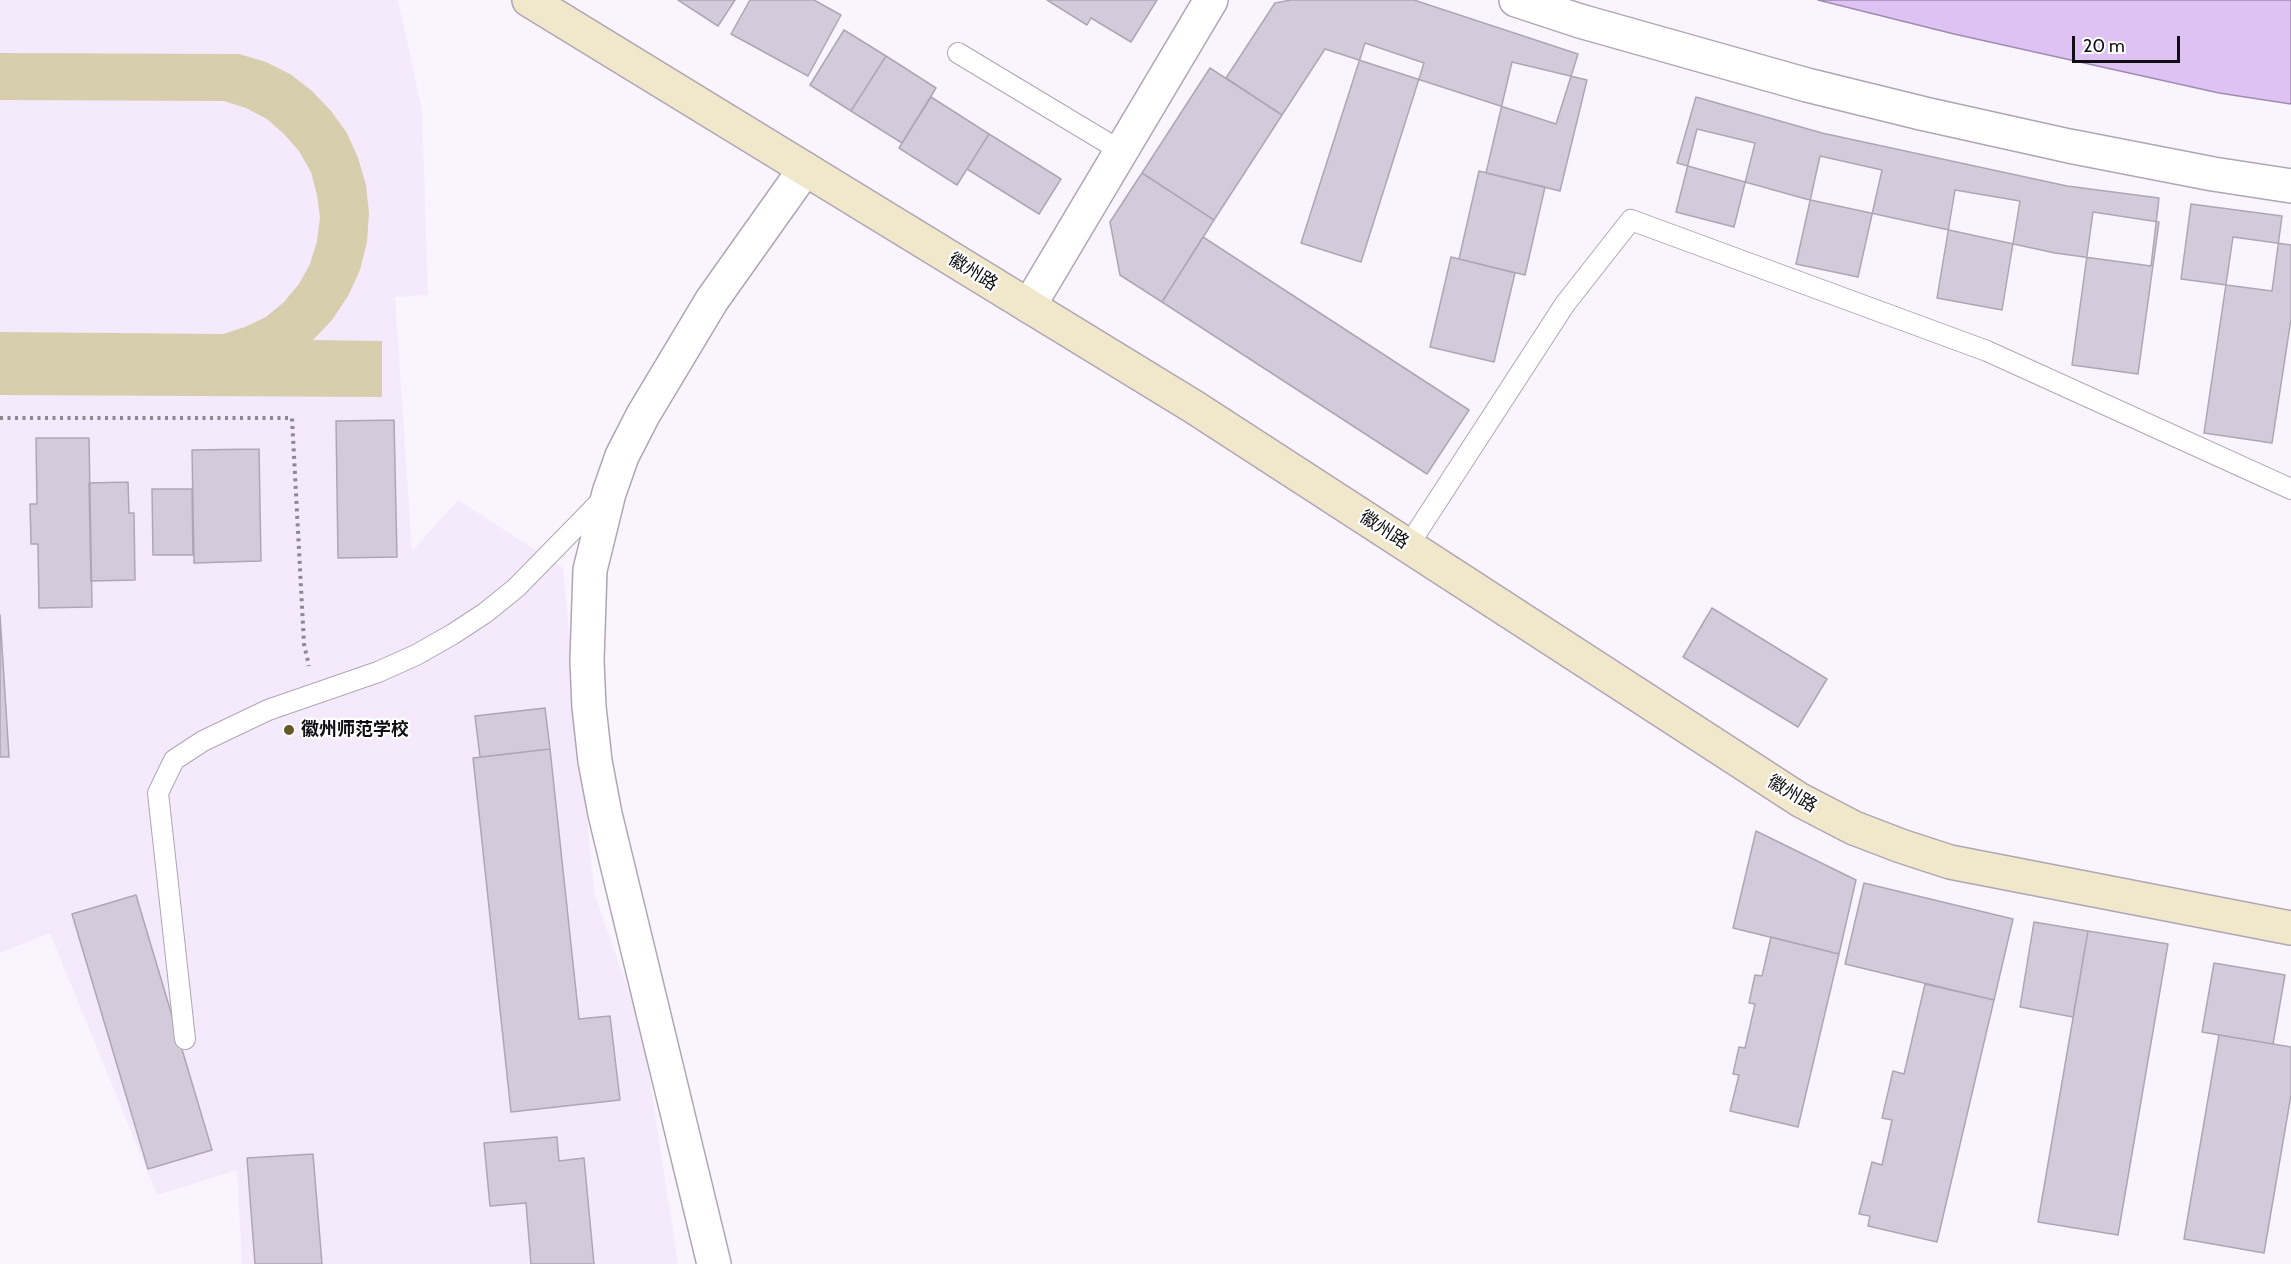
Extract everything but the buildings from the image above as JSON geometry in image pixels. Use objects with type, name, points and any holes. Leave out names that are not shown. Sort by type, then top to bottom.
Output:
[{"type":"main road","name":"徽州路","points":[[529,0],[1194,407],[1800,800],[1854,828],[1950,862],[2291,928]]},
{"type":"street","points":[[1029,306],[1210,0]]},
{"type":"street","points":[[1515,0],[1580,21],[1796,82],[1925,114],[2069,146],[2213,174],[2291,186]]},
{"type":"street","points":[[714,1264],[604,814],[589,708],[590,570],[609,493],[622,456],[643,415],[712,300],[805,169]]},
{"type":"lane","points":[[958,53],[1121,151]]},
{"type":"lane","points":[[1408,546],[1565,304],[1630,219],[1987,351],[2291,489]]},
{"type":"lane","points":[[185,1039],[158,794],[174,760],[234,725],[268,710],[378,672],[416,655],[453,634],[485,613],[516,588],[609,493]]},
{"type":"path","points":[[0,418],[292,418],[304,644],[316,693]]},
{"type":"shaded area","name":"徽州师范学校","points":[[0,0],[398,0],[422,110],[428,295],[395,297],[412,551],[458,500],[563,568],[594,892],[642,1030],[678,1264],[242,1264],[237,1170],[157,1195],[50,933],[0,953]]},
{"type":"shaded area","points":[[1818,0],[2291,0],[2291,104],[2219,93],[1954,34]]},
{"type":"shaded area","points":[[0,53],[239,54],[266,62],[290,74],[312,91],[347,133],[366,185],[369,213],[367,242],[360,270],[348,296],[332,320],[313,340],[382,341],[382,397],[0,395],[0,332],[223,334],[266,317],[284,302],[299,284],[310,264],[317,241],[320,218],[311,172],[299,151],[267,119],[246,108],[224,101],[0,100]]},
{"type":"place","name":"徽州师范学校","points":[[289,730]]}]
